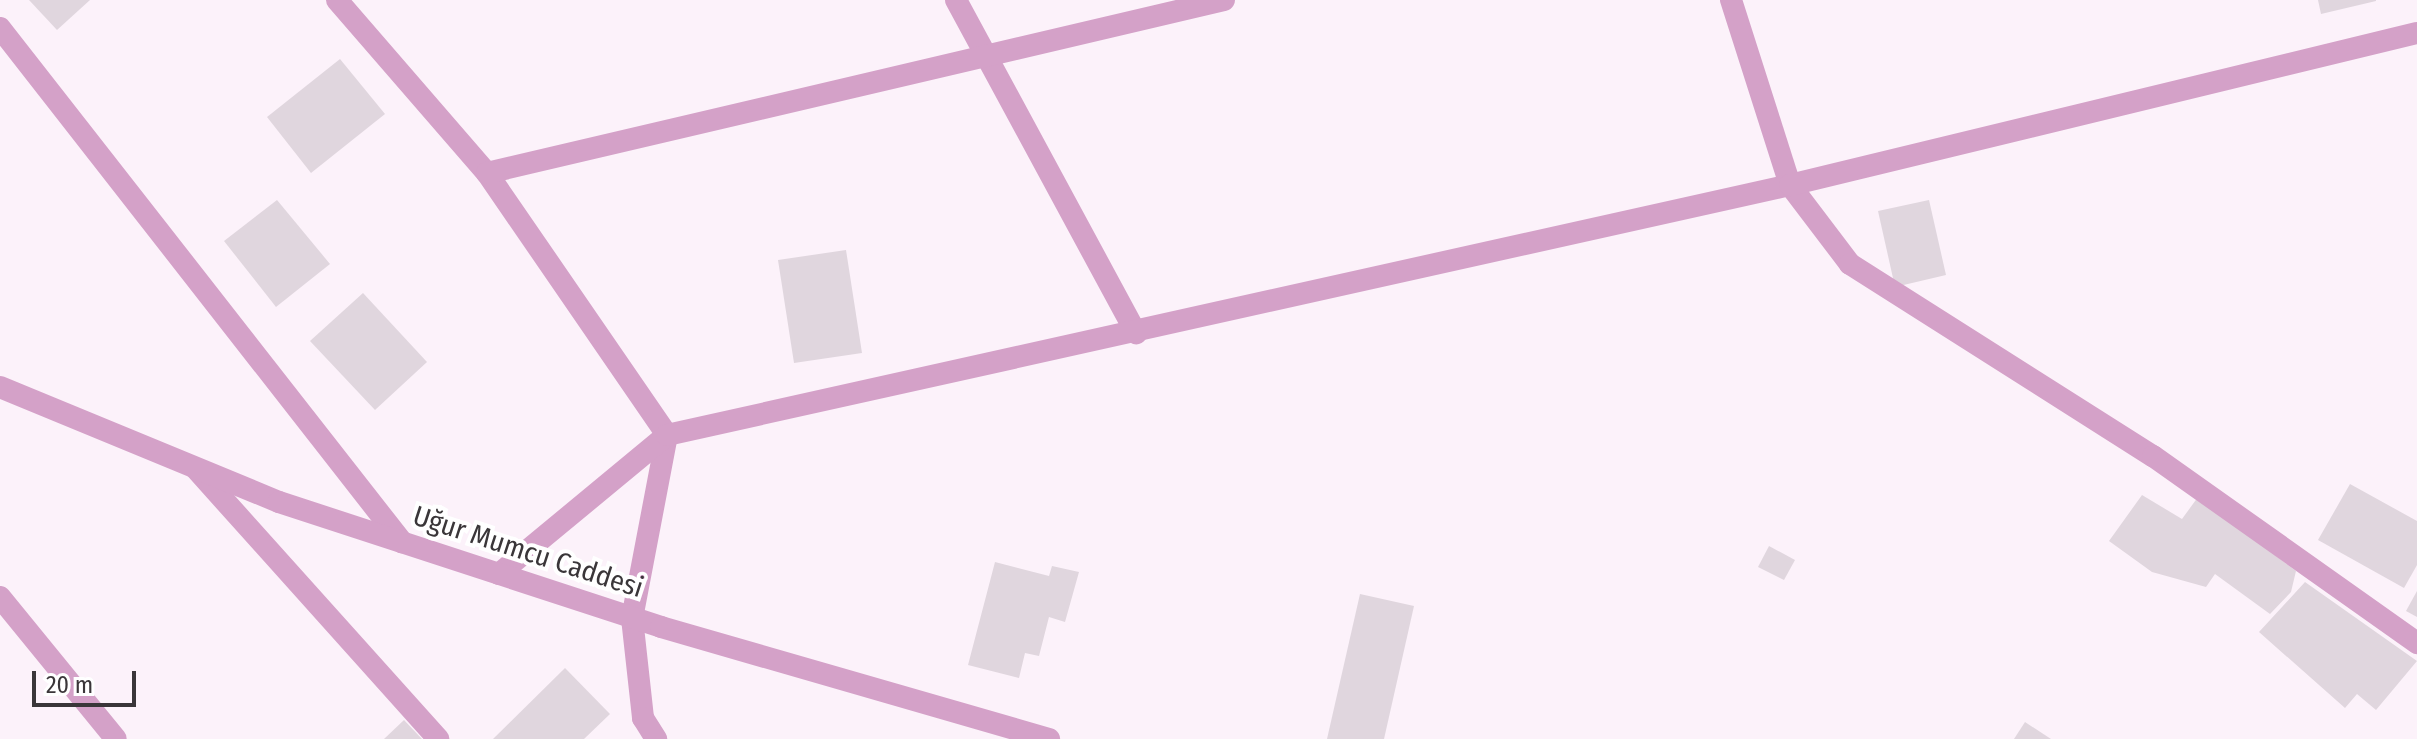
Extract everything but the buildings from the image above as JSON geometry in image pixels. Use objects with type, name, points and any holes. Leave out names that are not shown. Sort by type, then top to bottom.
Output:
[{"type":"street","points":[[337,0],[487,173],[667,435],[632,618],[643,718],[656,739]]},
{"type":"street","points":[[956,0],[1136,333]]},
{"type":"street","points":[[487,173],[983,53],[1224,0]]},
{"type":"street","points":[[1731,0],[1790,185],[1850,264],[2153,456],[2417,643]]},
{"type":"street","points":[[0,28],[402,542]]},
{"type":"street","points":[[499,574],[667,435],[1790,185],[2417,33]]},
{"type":"street","name":"Uğur Mumcu Caddesi","points":[[0,387],[196,469],[402,542],[632,618],[1049,739]]},
{"type":"street","points":[[196,469],[438,739]]},
{"type":"street","points":[[0,597],[116,739]]}]
